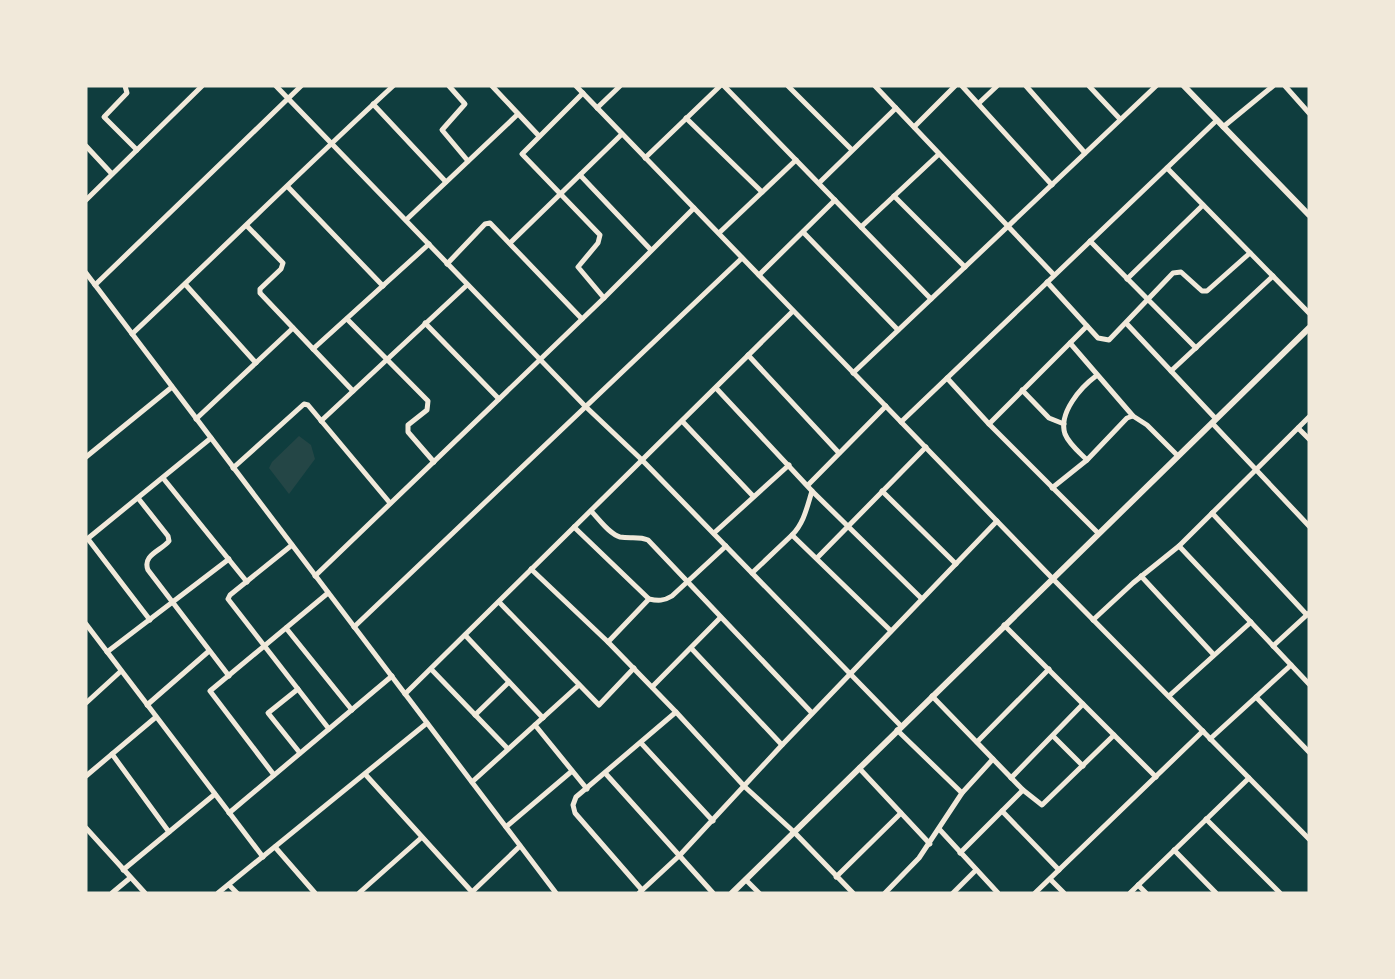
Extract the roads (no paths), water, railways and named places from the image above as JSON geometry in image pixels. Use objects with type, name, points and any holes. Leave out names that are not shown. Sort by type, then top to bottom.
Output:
[{"type":"street","points":[[125,86],[127,93],[104,117],[137,150]]},
{"type":"street","points":[[86,200],[201,86]]},
{"type":"street","points":[[276,86],[585,406],[714,533],[962,793]]},
{"type":"street","points":[[95,285],[301,86]]},
{"type":"street","points":[[132,334],[393,86]]},
{"type":"street","points":[[449,86],[465,104],[442,130],[468,162]]},
{"type":"street","points":[[492,86],[539,136]]},
{"type":"street","points":[[576,86],[1052,578],[1309,839]]},
{"type":"street","points":[[597,108],[620,86]]},
{"type":"street","points":[[645,158],[722,86],[931,299]]},
{"type":"street","points":[[788,86],[852,150]]},
{"type":"street","points":[[875,86],[1054,275]]},
{"type":"street","points":[[914,127],[956,86]]},
{"type":"street","points":[[962,86],[1052,184]]},
{"type":"street","points":[[979,103],[997,86]]},
{"type":"street","points":[[1026,86],[1085,153]]},
{"type":"street","points":[[1089,86],[1120,119]]},
{"type":"street","points":[[853,373],[1156,86]]},
{"type":"street","points":[[1184,86],[1309,215]]},
{"type":"street","points":[[1223,127],[1273,86]]},
{"type":"street","points":[[1284,86],[1309,113]]},
{"type":"street","points":[[583,93],[522,153],[559,195],[600,235],[598,243],[578,267],[604,298]]},
{"type":"street","points":[[373,104],[446,182]]},
{"type":"street","points":[[819,183],[896,108]]},
{"type":"street","points":[[406,220],[518,114]]},
{"type":"street","points":[[687,118],[762,192]]},
{"type":"street","points":[[901,422],[1217,120]]},
{"type":"street","points":[[510,243],[622,134]]},
{"type":"street","points":[[86,146],[112,174]]},
{"type":"street","points":[[861,227],[939,153]]},
{"type":"street","points":[[719,233],[796,160]]},
{"type":"street","points":[[1167,168],[1309,313]]},
{"type":"street","points":[[580,174],[651,250]]},
{"type":"street","points":[[288,187],[383,286]]},
{"type":"street","points":[[894,196],[965,267]]},
{"type":"street","points":[[759,275],[835,200]]},
{"type":"street","points":[[1127,279],[1203,205]]},
{"type":"street","points":[[315,576],[694,208]]},
{"type":"street","points":[[447,264],[488,223],[582,319]]},
{"type":"street","points":[[247,226],[283,263],[281,269],[258,291],[353,391]]},
{"type":"street","points":[[803,232],[898,330]]},
{"type":"street","points":[[1090,241],[1196,348]]},
{"type":"street","points":[[313,349],[429,244]]},
{"type":"street","points":[[1048,282],[1098,338],[1109,340],[1173,273],[1178,271],[1202,291],[1207,291],[1250,253]]},
{"type":"street","points":[[354,627],[742,258]]},
{"type":"street","points":[[86,273],[556,893]]},
{"type":"street","points":[[1171,371],[1273,275]]},
{"type":"street","points":[[185,284],[256,362]]},
{"type":"street","points":[[321,421],[467,285]]},
{"type":"street","points":[[405,694],[793,311]]},
{"type":"street","points":[[347,318],[428,401],[427,410],[408,425],[408,432],[434,462]]},
{"type":"street","points":[[425,323],[499,399]]},
{"type":"street","points":[[1126,323],[1309,526]]},
{"type":"street","points":[[989,424],[1087,326]]},
{"type":"street","points":[[196,419],[293,328]]},
{"type":"street","points":[[732,893],[1309,328]]},
{"type":"street","points":[[1070,343],[1133,416],[1147,425],[1178,456]]},
{"type":"street","points":[[748,355],[839,453]]},
{"type":"street","points":[[1087,460],[1071,444],[1065,434],[1064,424],[1077,395],[1096,376]]},
{"type":"street","points":[[947,378],[1098,533]]},
{"type":"street","points":[[86,457],[172,387]]},
{"type":"street","points":[[716,387],[810,488],[922,599]]},
{"type":"street","points":[[1022,390],[1049,418],[1064,424]]},
{"type":"street","points":[[233,468],[300,405],[308,405],[390,503]]},
{"type":"street","points":[[752,573],[799,528],[810,488],[839,453],[886,406]]},
{"type":"street","points":[[1052,488],[1087,460],[1127,418],[1133,416]]},
{"type":"street","points":[[1093,620],[1179,546],[1309,417]]},
{"type":"street","points":[[682,421],[753,496]]},
{"type":"street","points":[[1298,428],[1309,439]]},
{"type":"street","points":[[150,620],[87,539],[211,438]]},
{"type":"street","points":[[817,558],[926,447]]},
{"type":"street","points":[[714,533],[789,465]]},
{"type":"street","points":[[163,478],[247,582]]},
{"type":"street","points":[[882,491],[956,564]]},
{"type":"street","points":[[138,498],[168,536],[167,544],[147,559],[146,564],[229,676]]},
{"type":"street","points":[[591,511],[614,534],[648,540],[812,713]]},
{"type":"street","points":[[1212,513],[1308,614],[1273,646]]},
{"type":"street","points":[[676,712],[576,797],[573,805],[575,813],[640,892],[745,788],[812,713],[997,521]]},
{"type":"street","points":[[574,527],[649,599],[664,601],[726,546]]},
{"type":"street","points":[[792,535],[891,631]]},
{"type":"street","points":[[292,545],[228,599],[329,729]]},
{"type":"street","points":[[1179,546],[1309,684]]},
{"type":"street","points":[[107,652],[229,559]]},
{"type":"street","points":[[531,569],[634,668],[745,788],[794,832],[853,893]]},
{"type":"street","points":[[1141,576],[1214,655]]},
{"type":"street","points":[[274,775],[211,694],[211,688],[328,593]]},
{"type":"street","points":[[608,642],[649,599]]},
{"type":"street","points":[[499,601],[599,705],[634,668]]},
{"type":"street","points":[[652,687],[720,618]]},
{"type":"street","points":[[1169,696],[1251,622]]},
{"type":"street","points":[[86,624],[263,857]]},
{"type":"street","points":[[1004,625],[1156,777]]},
{"type":"street","points":[[286,628],[352,710]]},
{"type":"street","points":[[465,635],[543,718]]},
{"type":"street","points":[[691,648],[782,745]]},
{"type":"street","points":[[147,705],[209,651]]},
{"type":"street","points":[[1210,739],[1292,665]]},
{"type":"street","points":[[431,669],[508,749]]},
{"type":"street","points":[[976,742],[1049,669]]},
{"type":"street","points":[[86,703],[121,671]]},
{"type":"street","points":[[229,813],[391,676]]},
{"type":"street","points":[[475,715],[509,682]]},
{"type":"street","points":[[472,782],[579,685]]},
{"type":"street","points":[[298,689],[268,713],[300,753]]},
{"type":"street","points":[[932,696],[1023,790],[1042,806],[1114,735]]},
{"type":"street","points":[[1256,697],[1309,752]]},
{"type":"street","points":[[1012,778],[1083,704]]},
{"type":"street","points":[[86,776],[156,717]]},
{"type":"street","points":[[218,893],[427,723]]},
{"type":"street","points":[[535,725],[587,789]]},
{"type":"street","points":[[1035,893],[1203,731]]},
{"type":"street","points":[[1053,736],[1083,766]]},
{"type":"street","points":[[641,743],[713,821]]},
{"type":"street","points":[[111,754],[169,832]]},
{"type":"street","points":[[885,893],[919,858],[962,793],[993,759]]},
{"type":"street","points":[[859,768],[929,844]]},
{"type":"street","points":[[506,827],[572,771]]},
{"type":"street","points":[[365,774],[472,893],[520,846]]},
{"type":"street","points":[[606,774],[713,893]]},
{"type":"street","points":[[1130,893],[1249,778]]},
{"type":"street","points":[[960,853],[1023,790]]},
{"type":"street","points":[[123,870],[215,794]]},
{"type":"street","points":[[1002,811],[1059,870]]},
{"type":"street","points":[[836,877],[901,813]]},
{"type":"street","points":[[1206,819],[1280,893]]},
{"type":"street","points":[[86,828],[145,893]]},
{"type":"street","points":[[940,830],[998,893]]},
{"type":"street","points":[[359,893],[421,838]]},
{"type":"street","points":[[275,847],[315,893]]},
{"type":"street","points":[[1174,850],[1216,893]]},
{"type":"street","points":[[953,893],[976,870]]},
{"type":"street","points":[[112,893],[130,878]]},
{"type":"street","points":[[1050,879],[1064,893]]},
{"type":"street","points":[[746,880],[759,893]]},
{"type":"street","points":[[229,885],[237,893]]},
{"type":"street","points":[[1138,886],[1146,893]]}]
